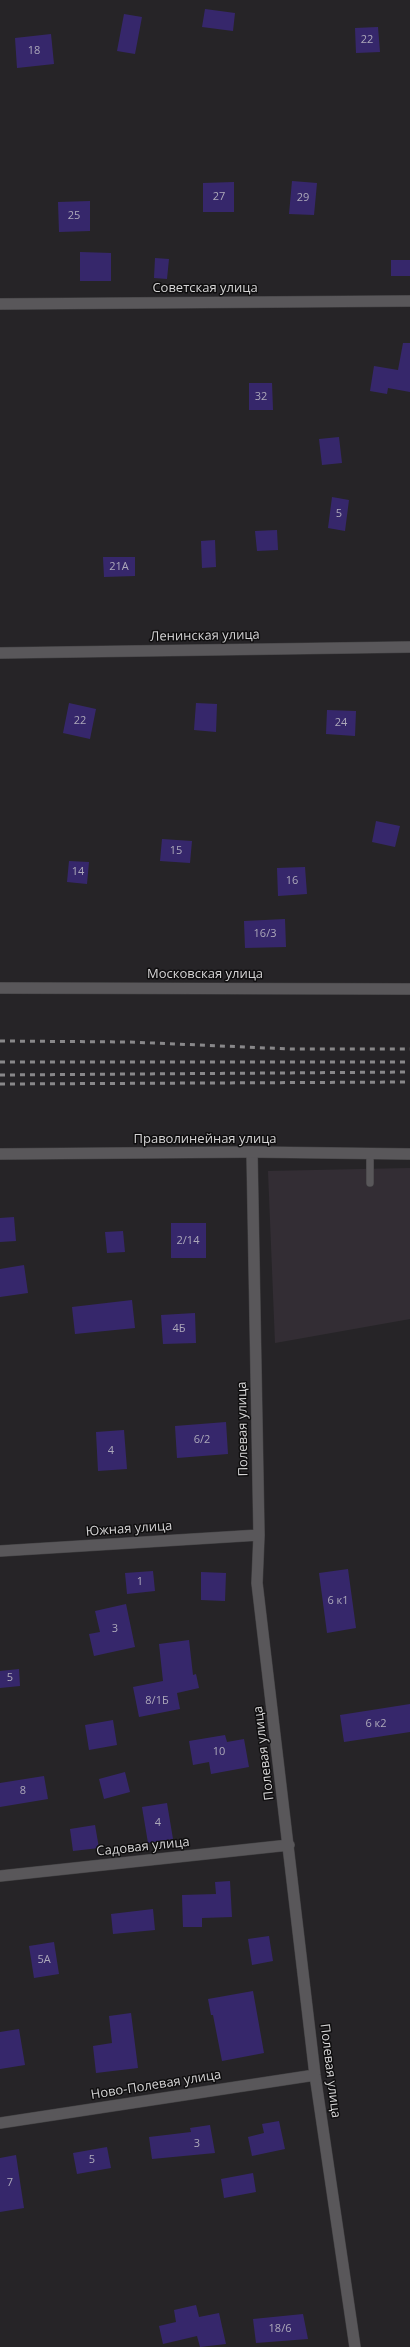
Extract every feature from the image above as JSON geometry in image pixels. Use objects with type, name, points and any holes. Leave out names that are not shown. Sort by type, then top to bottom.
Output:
[{"type":"street","name":"Советская улица","points":[[0,304],[410,301]]},
{"type":"street","name":"Ленинская улица","points":[[0,653],[410,647]]},
{"type":"street","name":"Московская улица","points":[[0,988],[410,989]]},
{"type":"street","name":"Праволинейная улица","points":[[0,1154],[252,1152],[370,1155],[410,1154]]},
{"type":"street","name":"Полевая улица","points":[[252,1152],[259,1535],[257,1584],[315,2075],[355,2347]]},
{"type":"street","name":"Южная улица","points":[[0,1551],[259,1535]]},
{"type":"street","name":"Садовая улица","points":[[0,1876],[289,1845]]},
{"type":"street","name":"Ново-Полевая улица","points":[[0,2123],[315,2075]]},
{"type":"lane","points":[[370,1155],[370,1183]]},
{"type":"shaded area","points":[[410,1168],[410,1319],[275,1343],[268,1171]]},
{"type":"building","points":[[205,9],[235,13],[233,31],[202,27]]},
{"type":"building","points":[[124,14],[142,17],[135,54],[117,51]]},
{"type":"building","points":[[378,27],[380,52],[356,53],[355,28]]},
{"type":"building","points":[[51,34],[54,64],[17,68],[15,38]]},
{"type":"building","points":[[292,181],[317,183],[314,215],[289,214]]},
{"type":"building","points":[[234,182],[234,212],[203,212],[203,183]]},
{"type":"building","points":[[90,201],[90,231],[59,232],[58,202]]},
{"type":"building","points":[[80,252],[111,253],[111,281],[80,281]]},
{"type":"building","points":[[155,258],[169,259],[167,279],[154,278]]},
{"type":"building","points":[[391,260],[410,260],[410,276],[391,276]]},
{"type":"building","points":[[403,343],[410,343],[410,392],[388,388],[387,394],[370,391],[374,366],[398,370]]},
{"type":"building","points":[[249,383],[272,383],[273,410],[249,410]]},
{"type":"building","points":[[339,437],[342,463],[322,465],[319,439]]},
{"type":"building","points":[[332,497],[349,500],[345,531],[328,528]]},
{"type":"building","points":[[277,530],[278,550],[257,551],[255,531]]},
{"type":"building","points":[[215,540],[216,567],[202,568],[201,541]]},
{"type":"building","points":[[103,557],[135,557],[135,576],[104,577]]},
{"type":"building","points":[[69,703],[96,709],[90,739],[63,733]]},
{"type":"building","points":[[196,703],[217,704],[216,732],[194,730]]},
{"type":"building","points":[[327,710],[356,711],[355,736],[326,734]]},
{"type":"building","points":[[376,821],[400,826],[395,847],[372,842]]},
{"type":"building","points":[[162,839],[192,841],[190,863],[160,861]]},
{"type":"building","points":[[69,861],[89,862],[87,884],[67,882]]},
{"type":"building","points":[[305,867],[307,894],[278,896],[277,868]]},
{"type":"building","points":[[285,919],[286,947],[245,948],[244,921]]},
{"type":"building","points":[[14,1217],[16,1241],[0,1242],[0,1218]]},
{"type":"building","points":[[171,1223],[206,1223],[206,1258],[171,1258]]},
{"type":"building","points":[[123,1231],[125,1252],[107,1253],[105,1232]]},
{"type":"building","points":[[24,1265],[28,1293],[0,1297],[0,1269]]},
{"type":"building","points":[[132,1300],[135,1328],[75,1334],[72,1307]]},
{"type":"building","points":[[195,1313],[196,1343],[163,1344],[161,1315]]},
{"type":"building","points":[[226,1422],[228,1454],[177,1458],[175,1426]]},
{"type":"building","points":[[124,1430],[127,1469],[98,1471],[96,1432]]},
{"type":"building","points":[[348,1569],[356,1628],[327,1633],[319,1573]]},
{"type":"building","points":[[153,1571],[155,1591],[127,1594],[125,1573]]},
{"type":"building","points":[[201,1572],[226,1573],[225,1601],[201,1600]]},
{"type":"building","points":[[126,1604],[135,1647],[94,1656],[89,1634],[100,1632],[95,1611]]},
{"type":"building","points":[[189,1640],[193,1675],[196,1674],[199,1688],[177,1693],[180,1709],[139,1717],[133,1687],[163,1681],[159,1644]]},
{"type":"building","points":[[19,1669],[20,1686],[0,1688],[0,1671]]},
{"type":"building","points":[[410,1704],[410,1732],[344,1742],[340,1715]]},
{"type":"building","points":[[113,1720],[117,1745],[89,1750],[85,1725]]},
{"type":"building","points":[[225,1735],[227,1742],[244,1739],[249,1767],[211,1774],[209,1762],[193,1765],[189,1741]]},
{"type":"building","points":[[125,1772],[130,1792],[104,1799],[99,1779]]},
{"type":"building","points":[[44,1776],[48,1799],[0,1807],[0,1783]]},
{"type":"building","points":[[167,1803],[173,1839],[148,1843],[142,1807]]},
{"type":"building","points":[[95,1825],[99,1848],[73,1851],[70,1829]]},
{"type":"building","points":[[230,1881],[232,1917],[202,1918],[202,1927],[183,1927],[182,1895],[216,1894],[215,1882]]},
{"type":"building","points":[[153,1909],[155,1930],[113,1934],[111,1914]]},
{"type":"building","points":[[269,1936],[273,1961],[252,1965],[248,1939]]},
{"type":"building","points":[[54,1942],[59,1974],[34,1978],[29,1946]]},
{"type":"building","points":[[253,1991],[264,2053],[222,2061],[213,2015],[211,2015],[208,1999]]},
{"type":"building","points":[[131,2013],[138,2068],[96,2073],[93,2046],[112,2043],[109,2016]]},
{"type":"building","points":[[19,2029],[25,2065],[0,2069],[0,2032]]},
{"type":"building","points":[[279,2121],[285,2149],[252,2156],[248,2137],[264,2133],[262,2124]]},
{"type":"building","points":[[210,2125],[215,2153],[152,2159],[149,2137],[191,2132],[190,2128]]},
{"type":"building","points":[[107,2147],[111,2168],[77,2174],[73,2153]]},
{"type":"building","points":[[16,2155],[24,2208],[0,2212],[0,2158]]},
{"type":"building","points":[[253,2173],[256,2192],[224,2198],[221,2179]]},
{"type":"building","points":[[196,2305],[199,2317],[219,2313],[226,2344],[200,2347],[197,2336],[163,2344],[159,2326],[176,2322],[174,2310]]},
{"type":"building","points":[[303,2314],[308,2339],[256,2343],[253,2319]]},
{"type":"railway","points":[[0,1041],[130,1042],[290,1049],[410,1049]]},
{"type":"railway","points":[[0,1062],[410,1062]]},
{"type":"railway","points":[[0,1075],[410,1072]]},
{"type":"railway","points":[[0,1084],[410,1082]]}]
